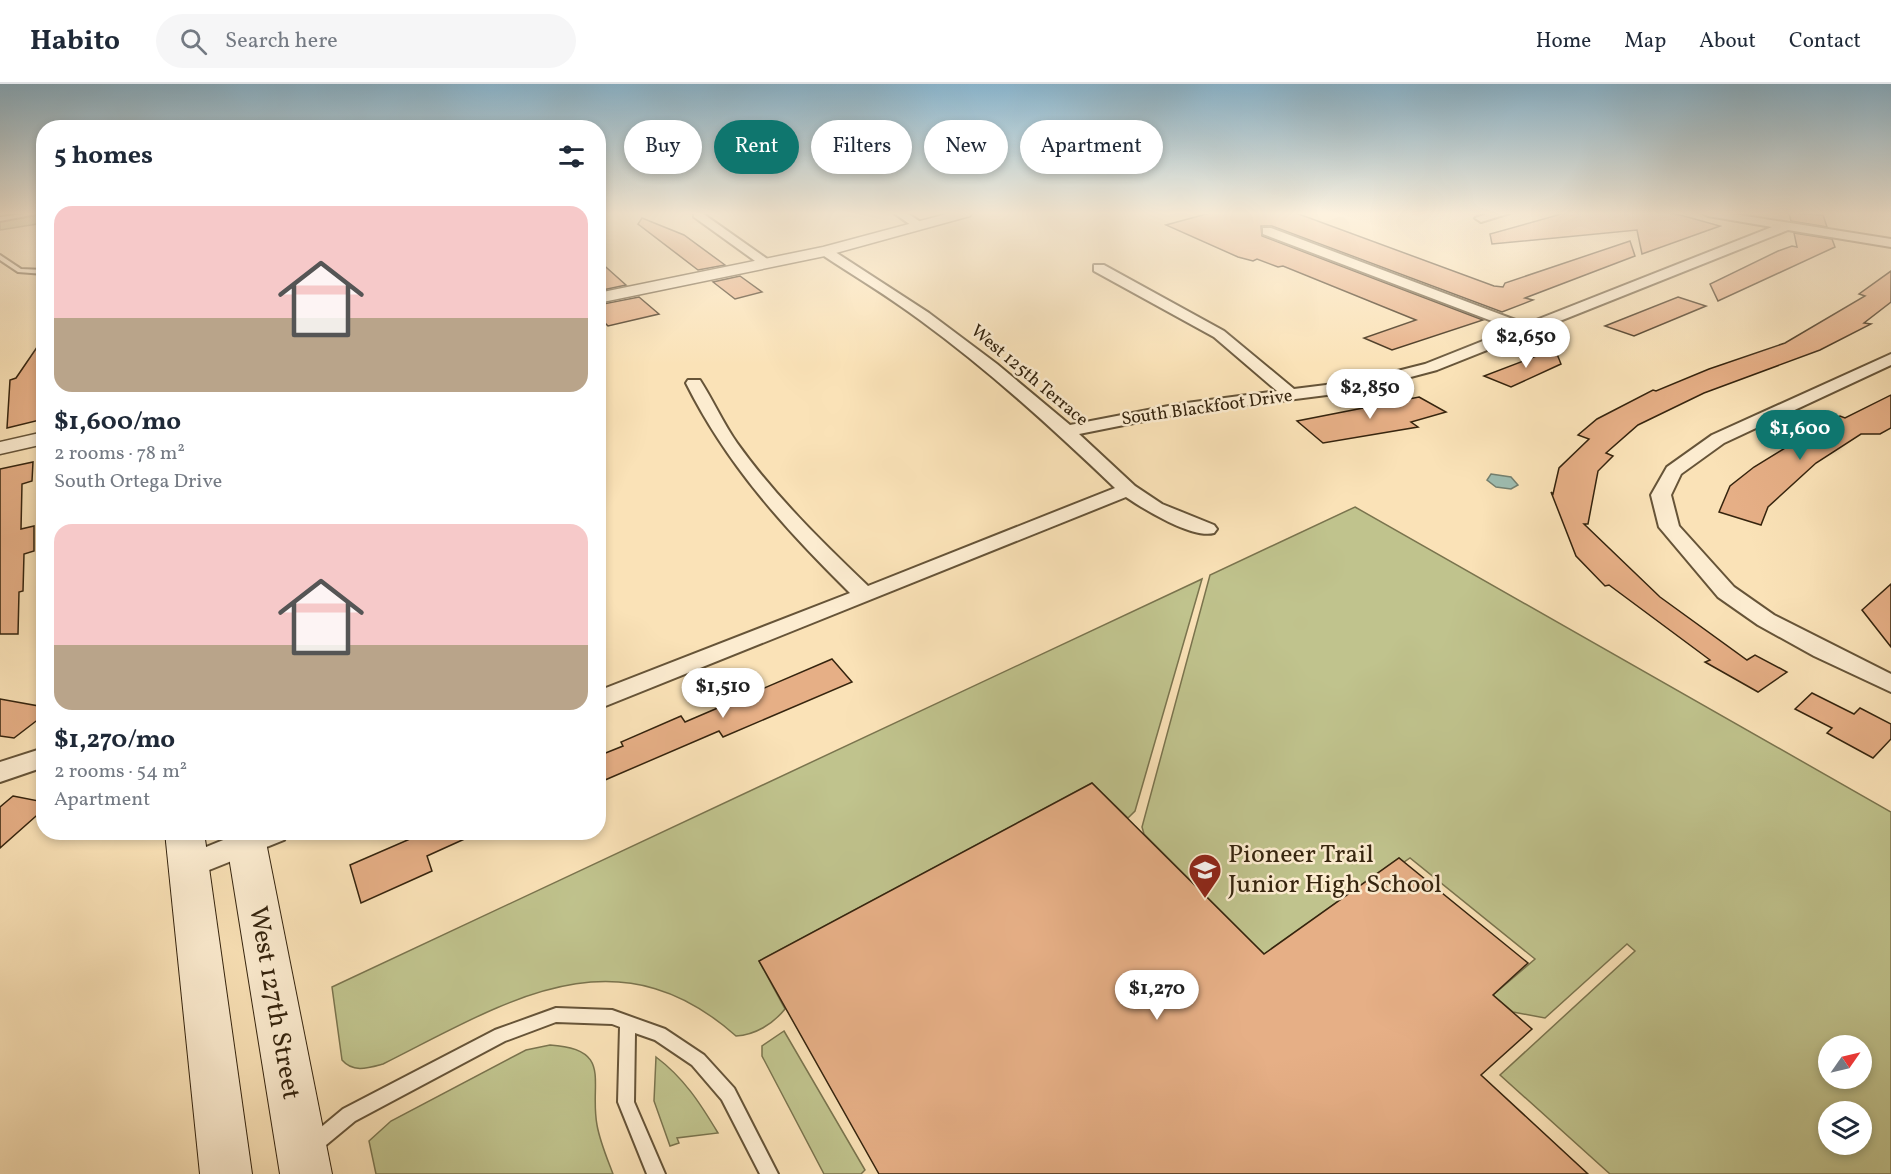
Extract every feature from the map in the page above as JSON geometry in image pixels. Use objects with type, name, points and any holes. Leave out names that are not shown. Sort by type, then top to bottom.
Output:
[{"type":"main road","name":"West 127th Street","points":[[256,840],[299,1168]]},
{"type":"main road","points":[[186,849],[226,1174]]},
{"type":"street","points":[[606,296],[763,264]]},
{"type":"street","name":"West 125th Terrace","points":[[846,264],[924,316],[991,367],[1066,431],[1128,490],[1155,508],[1207,529]]},
{"type":"street","points":[[1354,264],[1525,329]]},
{"type":"street","name":"South Blackfoot Drive","points":[[1066,431],[1179,409],[1358,386],[1423,370],[1690,264]]},
{"type":"street","points":[[1099,268],[1219,334],[1291,395]]},
{"type":"street","points":[[1891,359],[1718,440],[1673,471],[1661,495],[1669,527],[1695,560],[1726,592],[1766,620],[1822,651],[1891,684]]},
{"type":"street","points":[[694,382],[708,414],[747,469],[782,512],[865,595]]},
{"type":"street","points":[[0,448],[36,440]]},
{"type":"street","points":[[606,698],[1128,490]]},
{"type":"street","points":[[0,772],[36,760]]},
{"type":"street","points":[[186,849],[234,840]]},
{"type":"lane","points":[[10,264],[20,271],[36,272]]},
{"type":"lane","points":[[299,1168],[349,1115],[500,1035],[556,1015],[612,1017],[660,1034],[698,1060],[728,1094],[769,1174]]},
{"type":"lane","points":[[628,1023],[626,1102],[656,1174]]},
{"type":"green space","points":[[1355,507],[1891,812],[1891,1174],[1610,1174],[1500,1075],[1635,951],[1627,944],[1545,1018],[1513,1012],[1493,995],[1535,959],[1410,858],[1404,862],[1399,858],[1264,954],[1144,834],[1142,827],[1210,575]]},
{"type":"green space","points":[[1202,579],[1135,811],[1128,818],[1092,783],[759,961],[785,1009],[763,1028],[736,1036],[691,1004],[647,986],[603,982],[559,987],[516,1000],[472,1019],[383,1064],[356,1068],[342,1060],[332,987]]},
{"type":"green space","points":[[784,1031],[865,1170],[861,1174],[824,1174],[762,1056],[762,1046]]},
{"type":"green space","points":[[550,1045],[583,1053],[591,1061],[594,1070],[597,1125],[613,1174],[376,1174],[369,1141],[391,1121],[526,1050]]},
{"type":"green space","points":[[656,1057],[691,1092],[718,1133],[677,1138],[679,1143],[670,1146],[654,1101]]},
{"type":"shaded area","points":[[1491,474],[1511,477],[1518,485],[1511,489],[1496,487],[1487,480]]},
{"type":"building","points":[[690,264],[725,265],[698,270]]},
{"type":"building","points":[[1270,264],[1335,264],[1483,320],[1392,350],[1364,338],[1416,320],[1283,266]]},
{"type":"building","points":[[1373,264],[1434,264],[1494,286],[1503,287],[1505,283],[1562,264],[1614,264],[1525,298],[1533,300],[1502,312]]},
{"type":"building","points":[[1751,264],[1798,264],[1718,301],[1710,284]]},
{"type":"building","points":[[606,267],[626,285],[606,289]]},
{"type":"building","points":[[1891,271],[1891,302],[1864,323],[1871,324],[1820,350],[1704,393],[1638,425],[1606,453],[1613,456],[1598,471],[1588,524],[1584,524],[1660,597],[1747,660],[1755,655],[1787,672],[1758,692],[1705,662],[1710,660],[1609,585],[1605,586],[1576,556],[1551,492],[1553,494],[1559,468],[1589,439],[1578,435],[1597,419],[1653,390],[1656,391],[1709,369],[1785,343],[1865,296],[1859,294]]},
{"type":"building","points":[[740,276],[762,292],[735,299],[713,282]]},
{"type":"building","points":[[639,297],[659,314],[608,326],[606,324],[606,303]]},
{"type":"building","points":[[1678,297],[1706,306],[1634,336],[1605,326]]},
{"type":"building","points":[[36,349],[36,421],[7,428],[10,380],[16,378]]},
{"type":"building","points":[[1555,349],[1561,364],[1511,387],[1484,376]]},
{"type":"building","points":[[1891,395],[1891,428],[1880,434],[1861,434],[1816,463],[1768,507],[1761,525],[1719,512],[1730,486],[1754,467],[1826,423],[1840,416],[1845,418]]},
{"type":"building","points":[[1419,397],[1446,412],[1411,422],[1418,427],[1323,443],[1297,421]]},
{"type":"building","points":[[33,462],[32,481],[22,484],[21,529],[34,526],[34,551],[24,554],[23,591],[19,592],[18,634],[0,634],[0,469]]},
{"type":"building","points":[[1891,584],[1891,647],[1862,610]]},
{"type":"building","points":[[832,659],[852,682],[723,737],[719,731],[606,780],[606,753],[623,746],[621,742],[681,716],[685,722]]},
{"type":"building","points":[[1812,693],[1854,714],[1860,708],[1891,724],[1891,739],[1873,758],[1827,733],[1832,728],[1795,709]]},
{"type":"building","points":[[0,699],[36,706],[36,721],[14,738],[0,736]]},
{"type":"building","points":[[1092,783],[1264,954],[1399,858],[1528,963],[1493,995],[1532,1029],[1481,1075],[1588,1174],[879,1174],[759,961]]},
{"type":"building","points":[[13,796],[36,800],[36,816],[0,848],[0,807]]},
{"type":"building","points":[[408,840],[462,840],[427,856],[432,871],[361,903],[350,865]]},
{"type":"place","name":"Pioneer Trail Junior High School","points":[[1205,899]]}]
